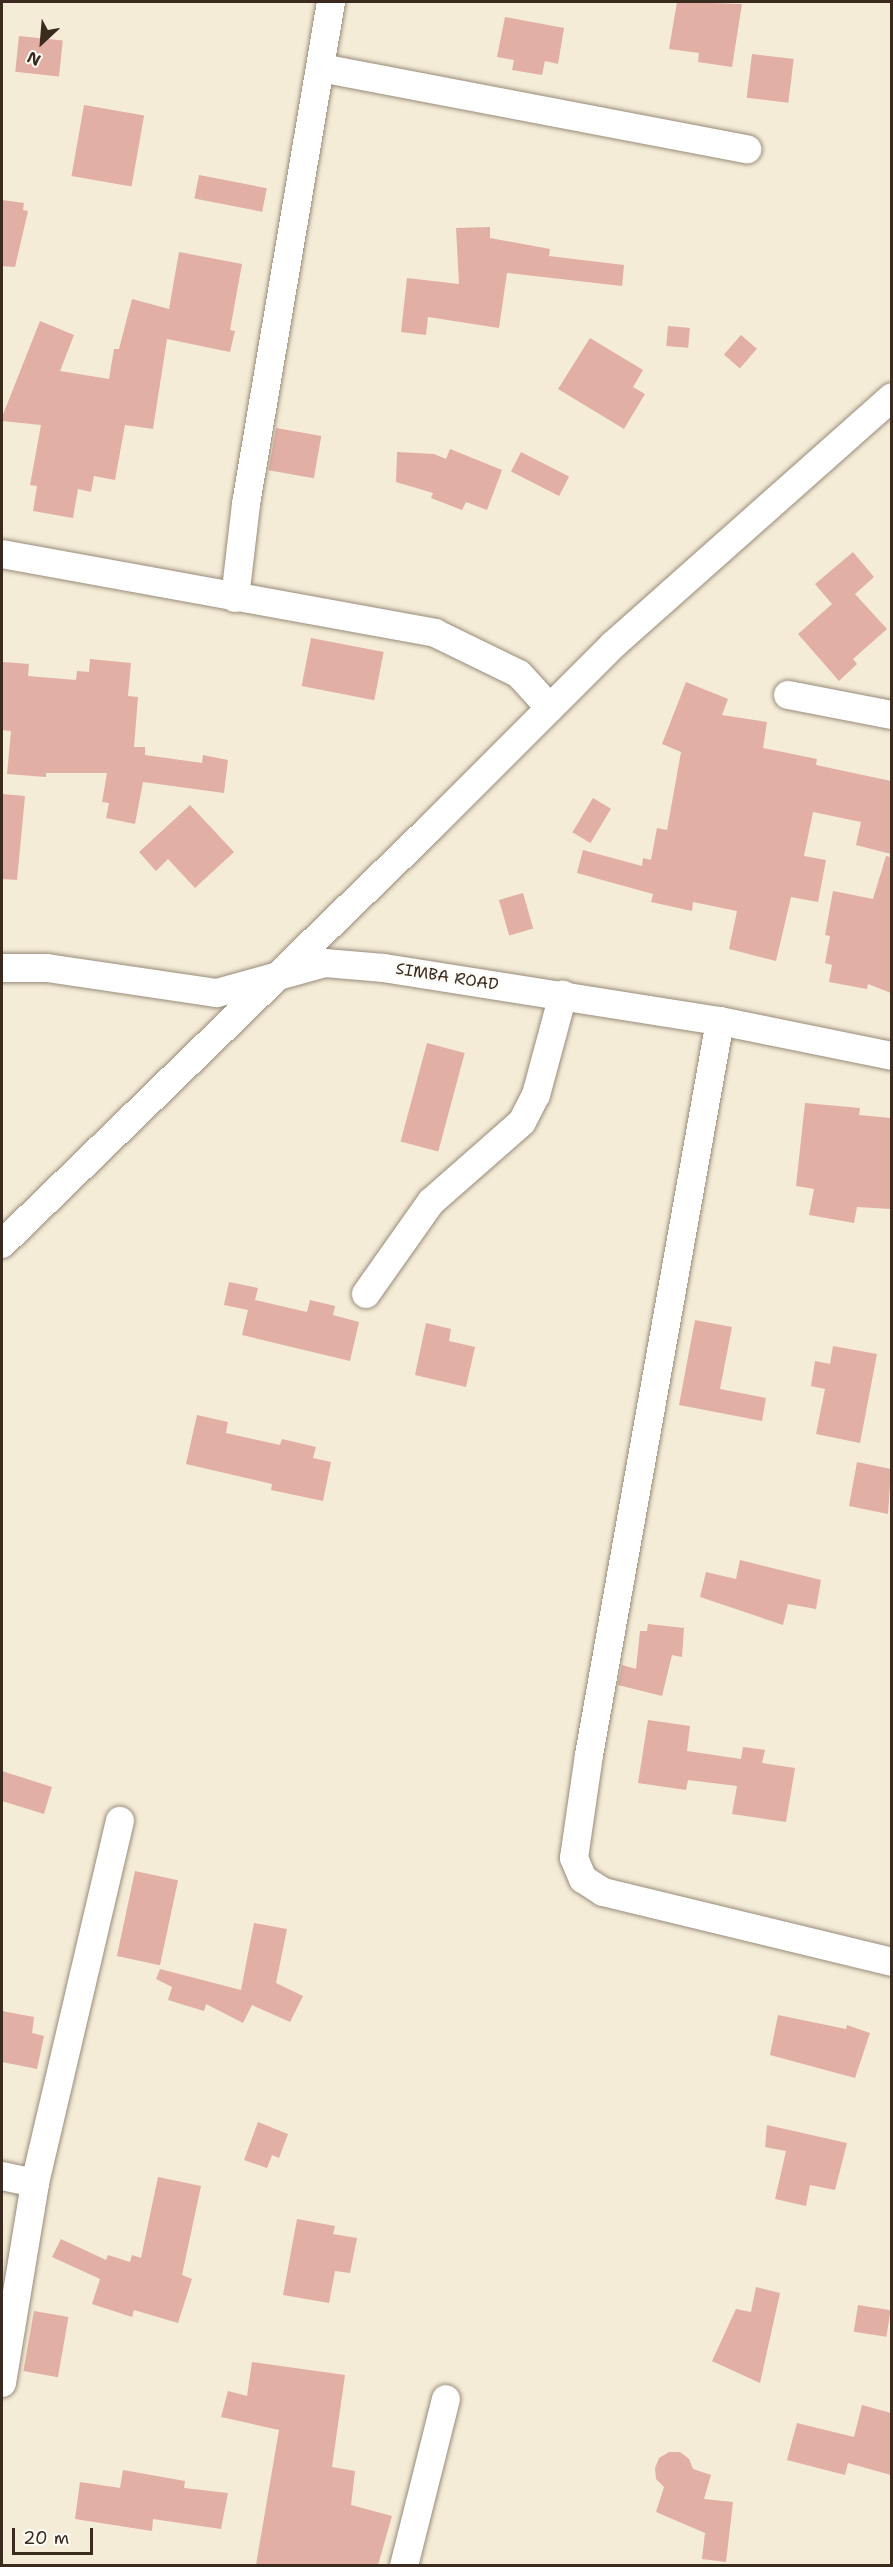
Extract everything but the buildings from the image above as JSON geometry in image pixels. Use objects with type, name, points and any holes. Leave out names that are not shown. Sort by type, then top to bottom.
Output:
[{"type":"street","points":[[236,598],[246,504],[331,2]]},
{"type":"street","points":[[321,68],[747,149]]},
{"type":"street","points":[[2,1244],[272,978],[429,829],[613,645],[891,397]]},
{"type":"street","points":[[2,554],[435,633],[519,674],[550,708]]},
{"type":"street","points":[[788,695],[891,715]]},
{"type":"street","name":"SIMBA ROAD","points":[[2,968],[47,968],[217,993],[325,963],[384,968],[720,1022],[891,1056]]},
{"type":"street","points":[[366,1294],[430,1202],[522,1122],[536,1095],[563,995]]},
{"type":"street","points":[[720,1022],[589,1755],[574,1858],[583,1879],[603,1892],[891,1962]]},
{"type":"street","points":[[2,2383],[35,2183],[120,1821]]},
{"type":"street","points":[[2,2176],[35,2183]]},
{"type":"street","points":[[404,2565],[446,2399]]}]
